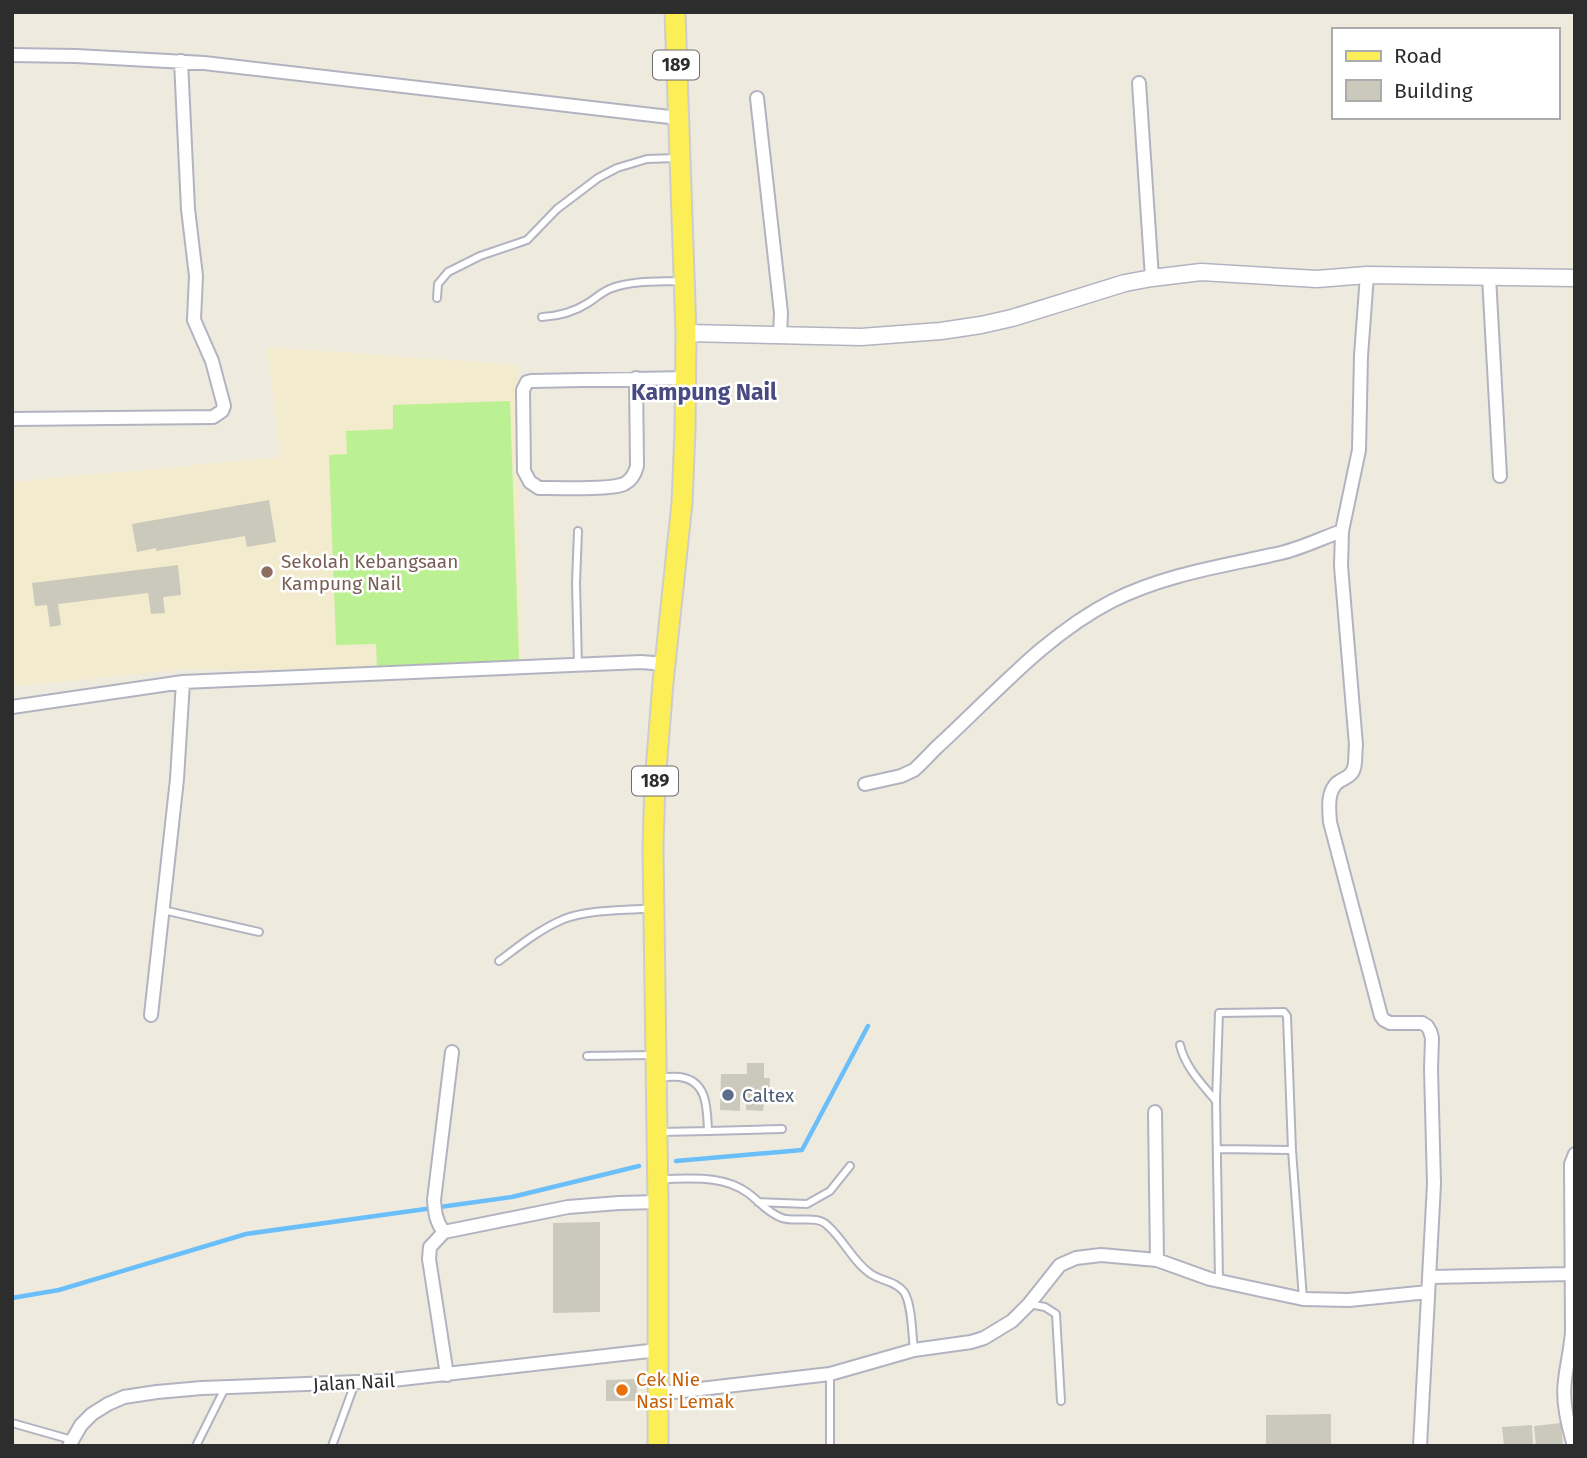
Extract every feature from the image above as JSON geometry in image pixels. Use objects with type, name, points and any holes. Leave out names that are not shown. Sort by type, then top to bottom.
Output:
[{"type":"main road","name":"189","points":[[658,1446],[653,847],[655,783],[665,664],[682,503],[687,378],[675,12]]},
{"type":"street","points":[[12,55],[204,62],[678,118]]},
{"type":"street","points":[[12,419],[213,417],[222,411],[224,406],[214,368],[194,320],[196,276],[188,209],[181,61]]},
{"type":"street","points":[[1139,83],[1152,278]]},
{"type":"street","points":[[757,98],[780,313],[780,335]]},
{"type":"street","points":[[686,333],[861,337],[941,331],[981,325],[1034,312],[1101,290],[1152,278],[1201,272],[1317,279],[1367,275],[1575,278]]},
{"type":"street","points":[[1367,275],[1361,356],[1359,450],[1342,531],[1341,566],[1356,745],[1355,765],[1351,774],[1337,783],[1331,792],[1329,808],[1381,1016],[1390,1023],[1422,1023],[1427,1026],[1432,1038],[1430,1069],[1434,1184],[1420,1446]]},
{"type":"street","points":[[1489,277],[1500,475]]},
{"type":"street","points":[[636,378],[637,466],[630,480],[615,486],[538,488],[530,482],[524,471],[523,390],[527,382],[636,378],[687,378]]},
{"type":"street","points":[[865,784],[901,776],[914,770],[1051,641],[1112,601],[1166,579],[1285,552],[1342,531]]},
{"type":"street","points":[[12,707],[183,682],[641,662],[665,664]]},
{"type":"street","points":[[151,1016],[177,779],[183,682]]},
{"type":"street","points":[[444,1232],[438,1224],[434,1200],[452,1052]]},
{"type":"street","points":[[1155,1112],[1157,1260]]},
{"type":"street","points":[[1574,1446],[1565,1410],[1564,1393],[1571,1348],[1571,1164],[1575,1154]]},
{"type":"street","points":[[447,1375],[429,1259],[430,1247],[444,1232],[568,1207],[658,1202]]},
{"type":"street","points":[[658,1392],[830,1374],[914,1350],[984,1338],[1012,1321],[1060,1265],[1076,1258],[1101,1255],[1157,1260],[1219,1281],[1303,1299],[1349,1300],[1428,1292]]},
{"type":"street","points":[[1430,1277],[1572,1274]]},
{"type":"street","name":"Jalan Nail","points":[[70,1443],[81,1425],[92,1415],[124,1397],[157,1392],[384,1381],[658,1350]]},
{"type":"lane","points":[[437,299],[438,284],[447,272],[480,256],[527,240],[557,209],[598,178],[617,168],[647,159],[680,158]]},
{"type":"lane","points":[[542,317],[571,312],[618,286],[684,281]]},
{"type":"lane","points":[[578,531],[578,666]]},
{"type":"lane","points":[[499,961],[529,939],[564,919],[583,914],[654,908]]},
{"type":"lane","points":[[161,910],[259,932]]},
{"type":"lane","points":[[1219,1281],[1216,1101],[1219,1013],[1286,1013],[1292,1150],[1303,1299]]},
{"type":"lane","points":[[1180,1045],[1190,1068],[1216,1101]]},
{"type":"lane","points":[[587,1056],[656,1055]]},
{"type":"lane","points":[[656,1078],[681,1077],[696,1083],[704,1095],[708,1110],[708,1131]]},
{"type":"lane","points":[[657,1132],[782,1129]]},
{"type":"lane","points":[[1217,1149],[1292,1150]]},
{"type":"lane","points":[[758,1202],[807,1203],[830,1191],[850,1166]]},
{"type":"lane","points":[[657,1179],[709,1179],[746,1191],[764,1208],[779,1217],[796,1221],[812,1219],[827,1223],[847,1250],[871,1274],[902,1290],[908,1304],[914,1350]]},
{"type":"lane","points":[[1029,1304],[1045,1307],[1056,1314],[1061,1401]]},
{"type":"lane","points":[[830,1374],[830,1446]]},
{"type":"lane","points":[[332,1446],[355,1382]]},
{"type":"lane","points":[[196,1446],[225,1388]]},
{"type":"lane","points":[[12,1423],[70,1443]]},
{"type":"shaded area","name":"Sekolah Kebangsaan Kampung Nail","points":[[267,347],[518,365],[522,663],[380,670],[189,669],[12,687],[12,482],[280,457]]},
{"type":"green space","points":[[510,401],[519,661],[377,666],[376,644],[336,645],[329,455],[347,454],[346,431],[393,429],[393,405]]},
{"type":"building","points":[[269,500],[276,542],[247,547],[245,536],[137,552],[132,524]]},
{"type":"building","points":[[178,565],[181,595],[163,597],[165,613],[151,614],[148,593],[58,604],[61,625],[50,627],[47,605],[35,606],[32,583]]},
{"type":"building","points":[[747,1063],[764,1063],[764,1078],[770,1078],[769,1102],[764,1101],[763,1111],[746,1110],[746,1096],[740,1096],[740,1111],[720,1110],[721,1074],[747,1074]]},
{"type":"building","points":[[600,1222],[600,1312],[553,1313],[553,1223]]},
{"type":"building","name":"Cek Nie Nasi Lemak","points":[[637,1379],[637,1401],[606,1401],[606,1380]]},
{"type":"building","points":[[1331,1414],[1331,1446],[1266,1446],[1266,1415]]},
{"type":"building","points":[[1561,1423],[1563,1446],[1536,1446],[1534,1426]]},
{"type":"building","points":[[1532,1425],[1533,1446],[1504,1446],[1502,1427]]},
{"type":"waterway","points":[[676,1161],[802,1150],[868,1026]]},
{"type":"waterway","points":[[12,1298],[59,1290],[246,1234],[512,1197],[639,1166]]},
{"type":"place","name":"Sekolah Kebangsaan Kampung Nail","points":[[267,572]]},
{"type":"place","name":"Caltex","points":[[728,1095]]},
{"type":"place","name":"Cek Nie Nasi Lemak","points":[[622,1390]]},
{"type":"district","name":"Kampung Nail","points":[[704,392]]}]
